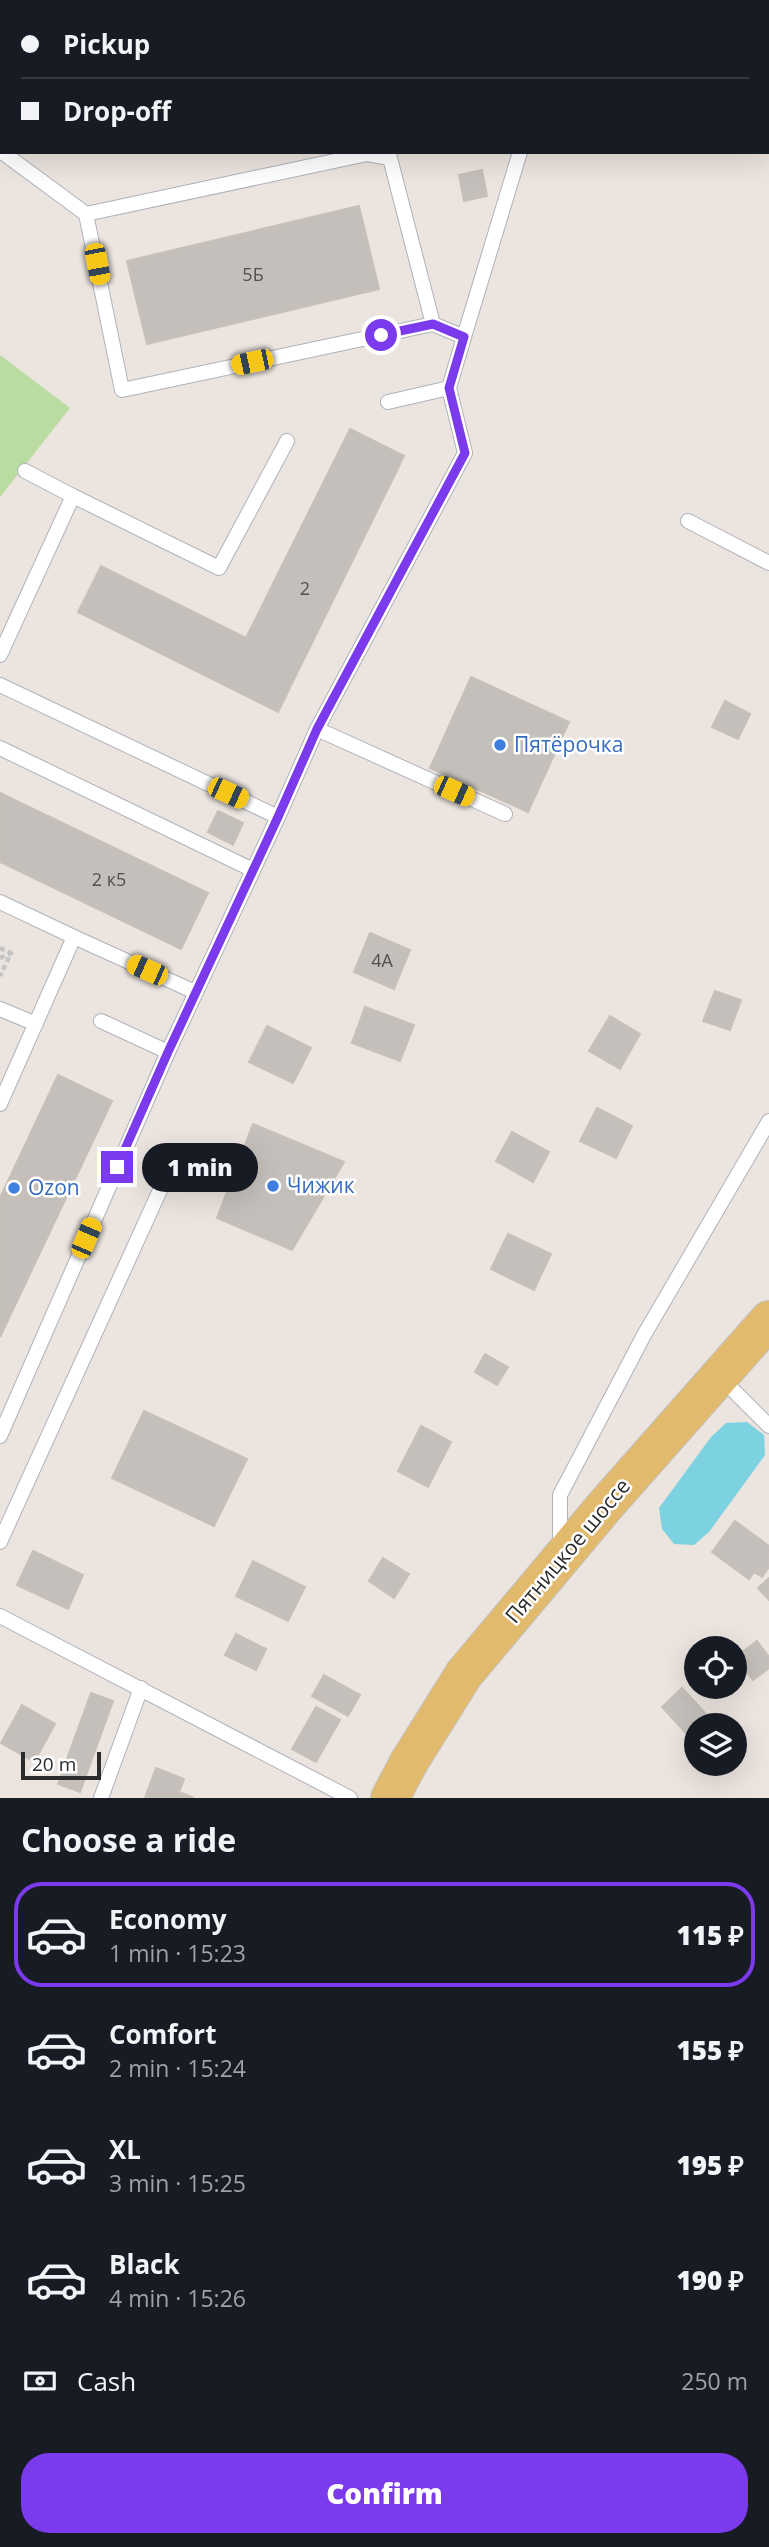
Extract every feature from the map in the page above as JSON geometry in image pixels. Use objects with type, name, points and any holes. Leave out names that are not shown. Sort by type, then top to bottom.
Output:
[{"type":"main road","name":"Пятницкое шоссе","points":[[390,1798],[409,1762],[464,1674],[560,1559],[769,1320]]},
{"type":"lane","points":[[4,154],[86,214],[122,390],[433,324],[464,337]]},
{"type":"lane","points":[[86,214],[367,154],[390,158],[433,324]]},
{"type":"lane","points":[[0,1436],[168,1052],[317,729],[465,453],[449,388],[519,154]]},
{"type":"lane","points":[[387,402],[449,388]]},
{"type":"lane","points":[[25,471],[219,568],[287,441]]},
{"type":"lane","points":[[0,655],[73,496]]},
{"type":"lane","points":[[688,521],[769,563]]},
{"type":"lane","points":[[0,685],[278,817]]},
{"type":"lane","points":[[317,729],[505,814]]},
{"type":"lane","points":[[0,748],[253,870]]},
{"type":"lane","points":[[0,902],[195,992]]},
{"type":"lane","points":[[0,1104],[74,937]]},
{"type":"lane","points":[[0,1009],[36,1024]]},
{"type":"lane","points":[[101,1021],[168,1052]]},
{"type":"lane","points":[[560,1559],[560,1495],[643,1335],[769,1121]]},
{"type":"lane","points":[[0,1542],[161,1188]]},
{"type":"lane","points":[[720,1377],[769,1426]]},
{"type":"lane","points":[[0,1616],[350,1798]]},
{"type":"lane","points":[[101,1798],[141,1688]]},
{"type":"path","points":[[0,948],[11,953]]},
{"type":"path","points":[[0,958],[11,953]]},
{"type":"path","points":[[0,976],[11,953]]},
{"type":"green space","points":[[0,355],[70,408],[0,497]]},
{"type":"water","points":[[747,1422],[764,1435],[765,1455],[709,1532],[694,1545],[674,1544],[662,1529],[659,1508],[711,1437],[726,1423]]},
{"type":"building","points":[[482,170],[487,196],[464,201],[459,175]]},
{"type":"building","points":[[359,206],[379,289],[147,344],[127,261]]},
{"type":"building","points":[[350,429],[404,456],[278,712],[78,612],[101,566],[246,638]]},
{"type":"building","name":"Пятёрочка","points":[[471,677],[569,722],[528,812],[430,768]]},
{"type":"building","points":[[725,701],[750,714],[738,739],[712,727]]},
{"type":"building","points":[[0,793],[208,893],[181,949],[0,862]]},
{"type":"building","points":[[218,811],[243,823],[233,845],[208,832]]},
{"type":"building","points":[[370,933],[410,950],[394,989],[354,972]]},
{"type":"building","points":[[715,991],[741,1000],[730,1030],[703,1021]]},
{"type":"building","points":[[365,1007],[414,1025],[400,1061],[352,1043]]},
{"type":"building","points":[[610,1016],[640,1034],[620,1069],[589,1051]]},
{"type":"building","points":[[267,1026],[311,1048],[293,1083],[249,1062]]},
{"type":"building","points":[[58,1075],[112,1101],[0,1337],[0,1198]]},
{"type":"building","points":[[597,1108],[632,1126],[616,1158],[580,1141]]},
{"type":"building","points":[[253,1124],[344,1162],[292,1250],[217,1218]]},
{"type":"building","points":[[512,1132],[549,1152],[533,1182],[496,1161]]},
{"type":"building","points":[[508,1234],[551,1254],[534,1290],[491,1269]]},
{"type":"building","points":[[485,1354],[508,1367],[497,1385],[475,1372]]},
{"type":"building","points":[[144,1411],[247,1459],[214,1526],[112,1478]]},
{"type":"building","points":[[421,1426],[451,1442],[428,1487],[398,1471]]},
{"type":"building","points":[[735,1521],[769,1546],[769,1567],[762,1577],[754,1572],[749,1579],[712,1552]]},
{"type":"building","points":[[33,1551],[83,1575],[68,1609],[17,1585]]},
{"type":"building","points":[[383,1558],[409,1574],[394,1598],[369,1581]]},
{"type":"building","points":[[253,1561],[305,1587],[288,1621],[236,1596]]},
{"type":"building","points":[[769,1578],[769,1600],[758,1588]]},
{"type":"building","points":[[236,1634],[266,1649],[256,1670],[225,1655]]},
{"type":"building","points":[[757,1641],[769,1657],[769,1668],[753,1680],[747,1672],[747,1649]]},
{"type":"building","points":[[324,1675],[360,1695],[348,1716],[312,1696]]},
{"type":"building","points":[[682,1688],[684,1699],[692,1699],[705,1713],[684,1713],[684,1731],[662,1707]]},
{"type":"building","points":[[91,1693],[113,1701],[80,1792],[58,1784]]},
{"type":"building","points":[[22,1705],[55,1724],[34,1762],[1,1743]]},
{"type":"building","points":[[316,1707],[340,1720],[316,1762],[292,1749]]},
{"type":"building","points":[[156,1768],[184,1779],[179,1792],[194,1798],[145,1798]]},
{"type":"place","name":"Пятёрочка","points":[[500,745]]},
{"type":"place","name":"Чижик","points":[[273,1186]]},
{"type":"place","name":"Ozon","points":[[14,1188]]},
{"type":"route","points":[[117,1167],[317,729],[465,453],[449,388],[464,337],[433,324],[381,335]]}]
